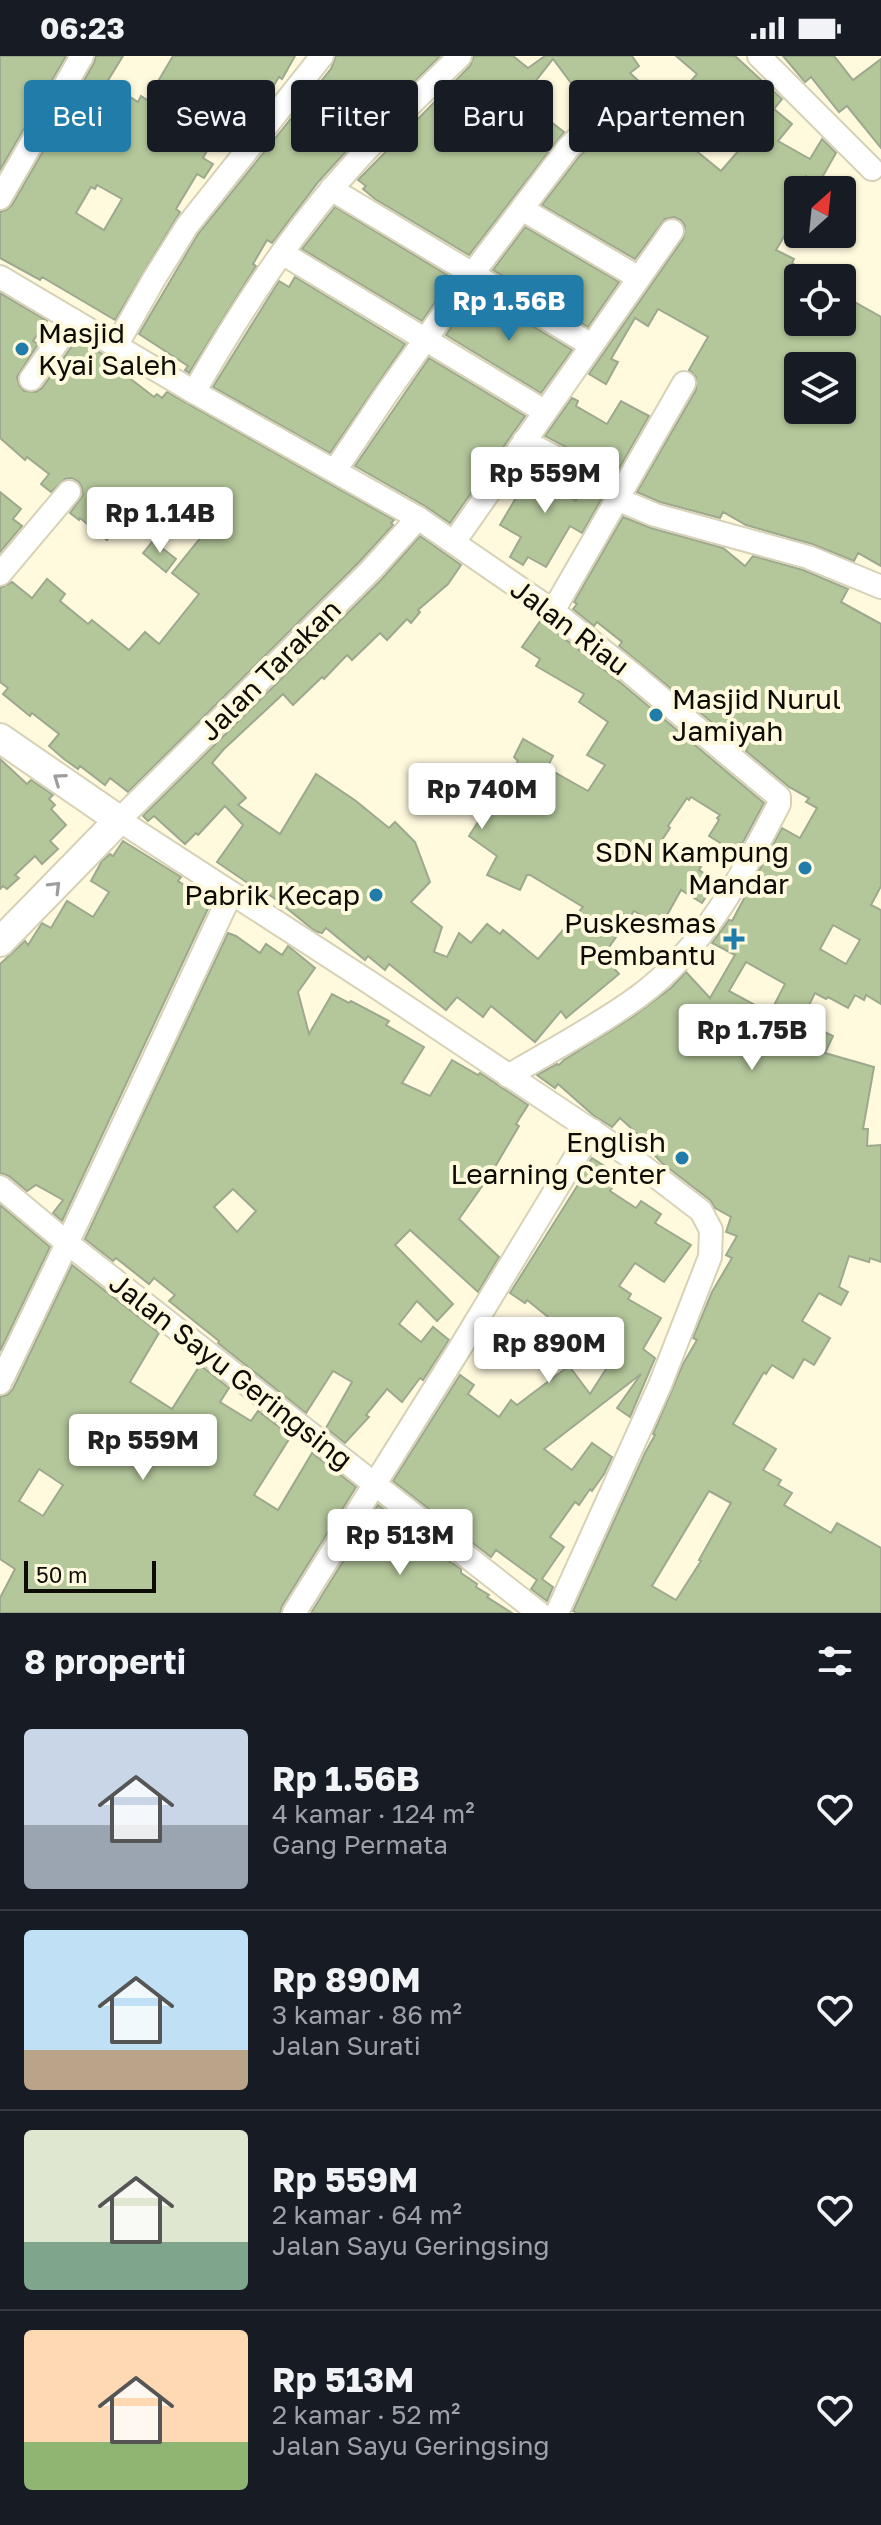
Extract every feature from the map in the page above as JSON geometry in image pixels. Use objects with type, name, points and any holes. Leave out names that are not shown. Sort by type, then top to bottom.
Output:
[{"type":"main road","points":[[0,738],[119,820],[0,942]]},
{"type":"street","points":[[0,198],[82,56]]},
{"type":"street","points":[[116,346],[187,226],[322,56]]},
{"type":"street","points":[[194,392],[238,317],[331,189],[460,56]]},
{"type":"street","points":[[759,56],[872,169]]},
{"type":"street","points":[[336,469],[425,339],[569,147]]},
{"type":"street","points":[[331,189],[591,345]]},
{"type":"street","points":[[522,209],[639,278]]},
{"type":"street","points":[[454,542],[672,231]]},
{"type":"street","points":[[282,253],[544,411]]},
{"type":"street","name":"Jalan Riau","points":[[0,277],[194,392],[336,469],[454,542],[553,611],[773,791],[780,801],[716,914],[677,962],[642,994],[600,1023],[508,1076]]},
{"type":"street","points":[[31,379],[73,320]]},
{"type":"street","points":[[553,611],[684,383]]},
{"type":"street","points":[[524,441],[655,515],[808,557],[881,587]]},
{"type":"street","points":[[0,574],[69,492]]},
{"type":"street","name":"Jalan Tarakan","points":[[119,820],[371,570],[418,518]]},
{"type":"street","points":[[119,820],[592,1130],[688,1199],[708,1221],[712,1242],[710,1257],[660,1385],[557,1613]]},
{"type":"street","points":[[0,1383],[231,893]]},
{"type":"street","points":[[294,1613],[592,1130]]},
{"type":"street","name":"Jalan Sayu Geringsing","points":[[0,1187],[539,1613]]},
{"type":"building","points":[[0,56],[66,56],[52,80],[24,80],[24,129],[0,170]]},
{"type":"building","points":[[96,56],[123,56],[108,80],[84,80]]},
{"type":"building","points":[[173,56],[295,56],[282,79],[279,77],[275,83],[275,80],[159,80]]},
{"type":"building","points":[[336,56],[440,56],[416,80],[322,80]]},
{"type":"building","points":[[474,56],[513,56],[528,68],[545,56],[632,56],[639,66],[630,73],[638,80],[569,80],[553,59],[537,80],[456,80],[470,66]]},
{"type":"building","points":[[676,56],[735,56],[761,80],[692,80],[697,74]]},
{"type":"building","points":[[783,56],[834,56],[853,80],[881,59],[881,148],[847,106],[839,112],[811,77],[805,82]]},
{"type":"building","points":[[774,92],[782,99],[774,109]]},
{"type":"building","points":[[141,96],[147,100],[147,152],[206,152],[203,158],[213,164],[204,178],[197,174],[176,209],[180,212],[115,320],[42,277],[40,280],[0,258],[0,212],[12,205],[43,152],[131,152],[131,97],[138,102]],"holes":[[[97,185],[122,199],[104,230],[76,213],[91,187],[95,189]]]},
{"type":"building","points":[[434,103],[434,152],[549,152],[469,255],[375,199],[358,180],[386,152],[418,152],[418,119]]},
{"type":"building","points":[[774,109],[792,124],[778,141],[810,159],[822,139],[836,153],[823,176],[784,176],[784,237],[776,250],[794,259],[794,264],[784,264],[784,336],[856,336],[856,303],[881,317],[881,566],[858,553],[854,561],[812,544],[746,525],[723,512],[720,518],[660,502],[637,492],[696,390],[696,377],[689,370],[708,337],[658,309],[648,326],[635,318],[611,359],[618,362],[606,384],[589,374],[683,239],[685,226],[674,217],[665,219],[635,259],[542,205],[584,152],[698,152],[721,171],[737,152],[774,152]]},
{"type":"building","points":[[291,119],[291,152],[345,152],[272,243],[267,240],[253,264],[256,266],[189,373],[185,370],[188,366],[139,334],[198,234],[264,152],[275,152],[275,138]]},
{"type":"building","points":[[553,124],[564,132],[553,146]]},
{"type":"building","points":[[335,207],[452,278],[422,321],[302,249]]},
{"type":"building","points":[[525,227],[619,282],[588,327],[493,270]]},
{"type":"building","points":[[295,277],[405,344],[330,453],[213,387],[279,281],[289,287]]},
{"type":"building","points":[[476,292],[572,350],[541,393],[446,335]]},
{"type":"building","points":[[0,293],[47,321],[33,341],[38,344],[17,377],[24,391],[36,392],[42,388],[77,339],[126,368],[123,373],[154,397],[157,394],[162,398],[167,392],[394,520],[393,525],[361,560],[128,792],[110,778],[105,785],[80,766],[78,769],[64,759],[49,746],[59,734],[3,694],[8,688],[0,682],[0,588],[12,582],[32,598],[47,579],[65,594],[60,601],[88,624],[92,620],[129,650],[145,632],[159,644],[199,594],[172,573],[202,536],[172,511],[163,523],[139,504],[107,540],[70,513],[83,495],[79,482],[72,478],[65,479],[51,492],[41,484],[49,474],[27,457],[25,460],[0,438]]},
{"type":"building","points":[[429,358],[525,416],[450,523],[355,466]]},
{"type":"building","points":[[572,398],[578,401],[576,406],[607,424],[621,401],[649,416],[616,474],[545,436]]},
{"type":"building","points":[[529,459],[554,473],[547,485],[576,501],[583,488],[602,498],[582,533],[570,526],[546,567],[528,557],[523,565],[510,557],[521,537],[500,525],[527,479],[519,474]]},
{"type":"building","points":[[0,492],[21,509],[13,519],[22,526],[0,552]]},
{"type":"building","points":[[623,517],[723,548],[745,566],[753,556],[803,570],[848,589],[841,602],[881,624],[881,886],[871,905],[881,910],[881,1004],[866,995],[864,1000],[855,995],[848,1008],[815,993],[801,1021],[833,1036],[825,1053],[874,1067],[863,1129],[868,1129],[867,1146],[881,1145],[881,1262],[849,1256],[839,1287],[848,1292],[841,1305],[819,1293],[802,1321],[830,1338],[814,1365],[804,1359],[793,1378],[772,1365],[766,1374],[764,1372],[733,1424],[776,1449],[763,1470],[781,1480],[778,1485],[792,1493],[784,1505],[831,1533],[837,1523],[881,1548],[881,1613],[573,1611],[655,1435],[683,1364],[697,1340],[693,1338],[712,1292],[732,1258],[726,1255],[737,1236],[726,1232],[731,1217],[715,1208],[710,1200],[662,1163],[641,1141],[643,1139],[620,1118],[612,1127],[593,1115],[558,1084],[555,1088],[537,1075],[559,1065],[631,1018],[671,988],[686,972],[710,998],[735,955],[712,943],[729,920],[732,921],[782,828],[800,838],[817,808],[806,802],[809,798],[789,787],[746,751],[748,747],[731,738],[619,646],[622,642],[597,622],[594,626],[573,609],[577,604],[574,602]],"holes":[[[833,925],[860,940],[846,964],[820,949]],[[746,962],[785,984],[770,1013],[729,991]],[[709,1491],[731,1503],[701,1561],[676,1600],[652,1586]]]},
{"type":"building","points":[[420,536],[461,565],[448,584],[418,610],[420,612],[411,623],[407,619],[387,640],[380,633],[352,660],[347,655],[293,705],[283,694],[223,750],[212,763],[246,798],[238,805],[280,834],[316,774],[389,828],[395,822],[415,842],[430,882],[411,902],[442,927],[434,952],[447,957],[459,933],[471,943],[487,924],[500,934],[503,930],[538,959],[583,907],[530,875],[527,875],[520,890],[487,875],[497,856],[469,836],[518,761],[514,757],[523,739],[553,756],[547,768],[588,791],[605,765],[587,755],[608,722],[579,702],[584,694],[536,666],[540,659],[522,647],[541,620],[764,803],[735,852],[709,836],[720,815],[691,797],[689,800],[687,798],[660,843],[701,867],[699,870],[716,881],[702,903],[681,890],[661,926],[634,911],[603,956],[619,974],[566,1018],[561,1011],[535,1042],[491,1006],[483,1017],[457,997],[446,1010],[389,964],[385,970],[368,956],[365,960],[326,928],[322,933],[315,931],[274,898],[217,862],[243,825],[225,806],[198,835],[196,833],[185,844],[154,816],[148,821],[143,816],[381,580]]},
{"type":"building","points":[[153,541],[176,559],[166,572],[143,553]]},
{"type":"building","points":[[0,759],[27,784],[31,780],[53,795],[49,799],[55,805],[51,809],[66,825],[50,841],[58,849],[42,864],[35,856],[15,875],[19,878],[7,889],[3,886],[0,889]]},
{"type":"building","points":[[123,841],[181,877],[178,881],[211,902],[62,1221],[53,1213],[63,1200],[36,1185],[27,1191],[9,1176],[0,1173],[0,964],[25,941],[28,945],[42,923],[51,928],[67,901],[93,917],[109,892],[91,881],[102,861],[110,854],[113,856]]},
{"type":"building","points":[[228,933],[260,953],[266,944],[282,955],[288,946],[315,968],[298,992],[309,1034],[332,994],[389,1021],[386,1025],[424,1047],[402,1083],[430,1096],[452,1060],[478,1075],[480,1073],[528,1105],[492,1172],[459,1219],[499,1257],[478,1292],[410,1230],[395,1245],[453,1304],[437,1321],[417,1301],[399,1324],[421,1342],[433,1327],[449,1340],[423,1380],[420,1378],[402,1402],[387,1389],[366,1415],[369,1417],[345,1443],[326,1428],[352,1382],[333,1371],[306,1413],[169,1301],[175,1295],[154,1278],[149,1284],[85,1239]],"holes":[[[233,1189],[256,1211],[237,1232],[214,1207]]]},
{"type":"building","points":[[592,1158],[620,1176],[610,1191],[636,1208],[641,1201],[661,1214],[655,1223],[691,1245],[664,1282],[635,1263],[619,1286],[631,1294],[628,1299],[661,1318],[643,1349],[655,1358],[630,1417],[617,1408],[641,1374],[544,1449],[572,1470],[592,1443],[612,1457],[592,1491],[590,1489],[579,1505],[575,1502],[550,1537],[564,1547],[542,1579],[553,1587],[547,1601],[531,1589],[537,1580],[496,1550],[491,1557],[393,1481],[460,1375],[474,1385],[468,1394],[499,1417],[511,1400],[517,1405],[569,1366],[590,1394],[608,1366],[566,1335],[568,1333],[527,1300],[525,1303],[510,1293]]},
{"type":"building","points":[[0,1205],[50,1247],[0,1351]]},
{"type":"building","points":[[72,1265],[159,1333],[130,1382],[172,1409],[200,1365],[229,1388],[220,1402],[251,1421],[258,1411],[291,1436],[254,1495],[278,1510],[312,1453],[356,1487],[280,1613],[0,1613],[0,1598],[15,1569],[0,1559],[0,1397],[13,1389]],"holes":[[[39,1469],[63,1485],[43,1516],[19,1501]]]},
{"type":"building","points":[[378,1505],[416,1534],[413,1538],[461,1569],[461,1573],[477,1584],[476,1587],[489,1595],[487,1597],[512,1613],[311,1613]]},
{"type":"place","name":"Masjid Kyai Saleh","points":[[22,349]]},
{"type":"place","name":"Masjid Nurul Jamiyah","points":[[656,715]]},
{"type":"place","name":"SDN Kampung Mandar","points":[[805,868]]},
{"type":"place","name":"Pabrik Kecap","points":[[376,895]]},
{"type":"place","name":"Puskesmas Pembantu","points":[[734,939]]},
{"type":"place","name":"English Learning Center","points":[[682,1158]]}]
